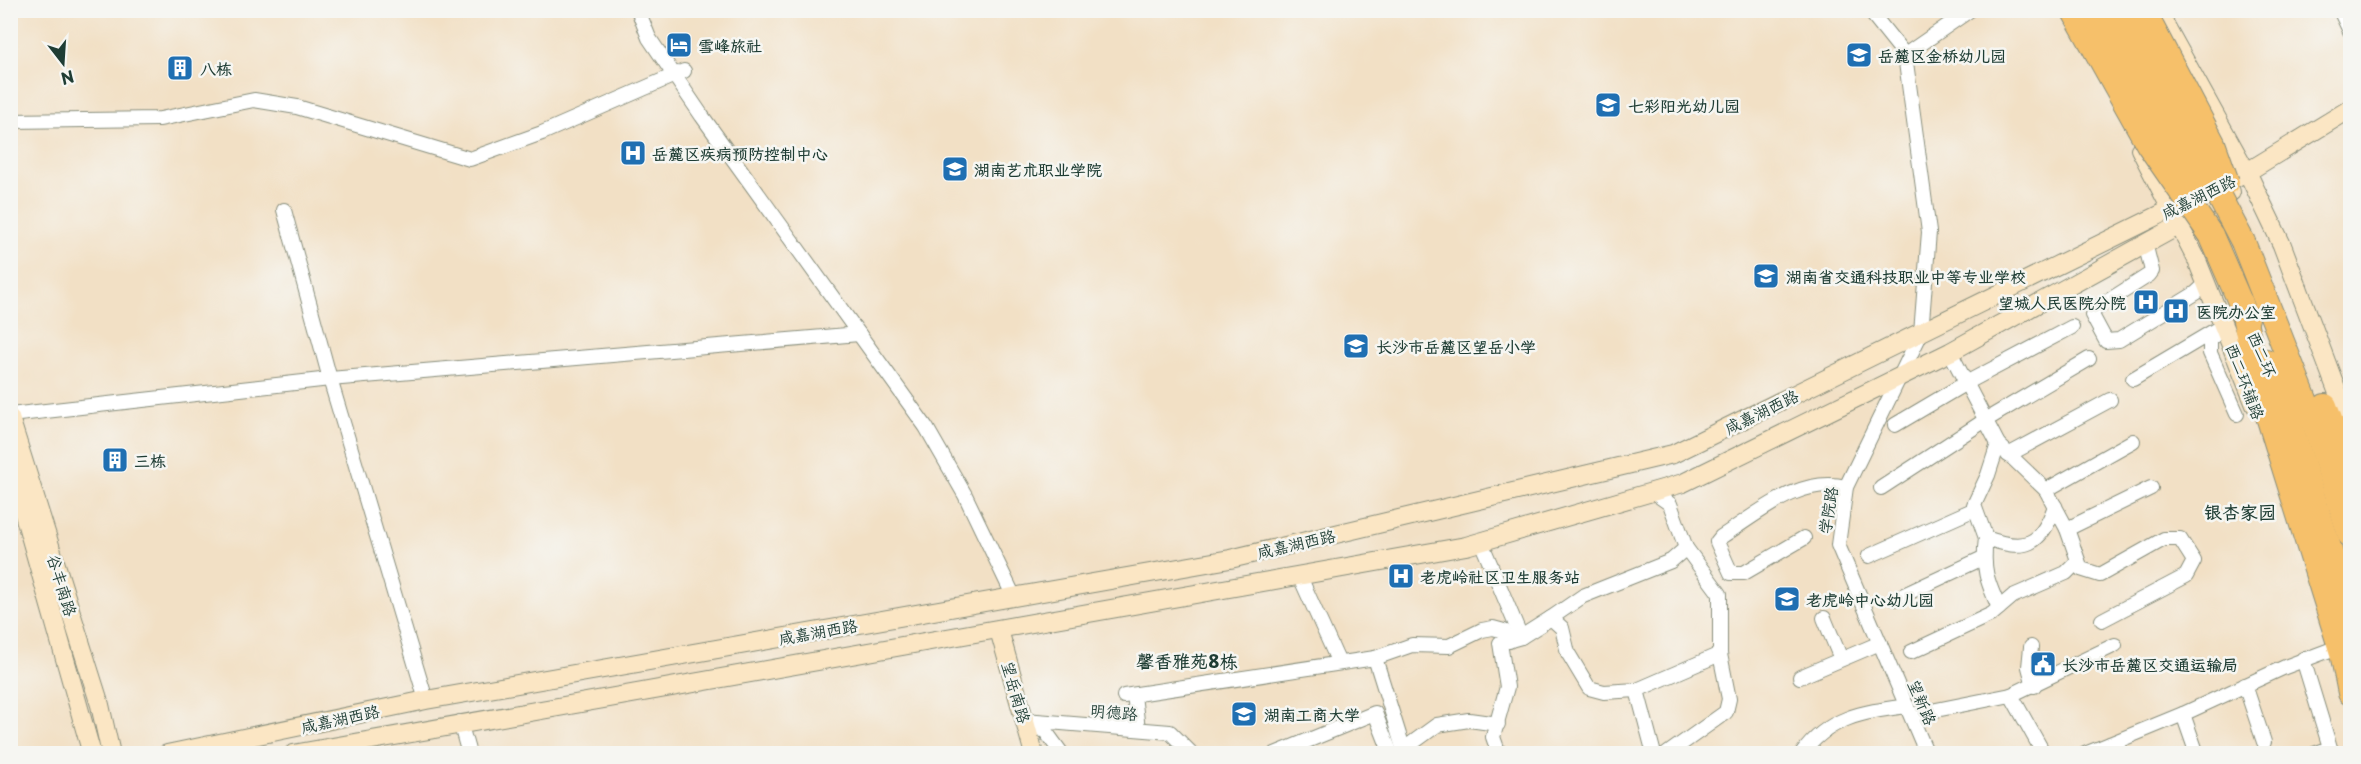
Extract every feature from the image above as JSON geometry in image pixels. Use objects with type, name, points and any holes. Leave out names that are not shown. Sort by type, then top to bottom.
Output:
[{"type":"highway","points":[[2073,10],[2162,167],[2211,235]]},
{"type":"highway","name":"西二环","points":[[2097,10],[2180,162],[2241,303],[2291,427],[2350,614]]},
{"type":"highway","name":"西二环","points":[[2121,10],[2243,242],[2315,425],[2350,535]]},
{"type":"highway","points":[[2143,10],[2213,143],[2243,242]]},
{"type":"highway","points":[[2264,293],[2317,384],[2350,474]]},
{"type":"highway","points":[[2241,303],[2262,397],[2350,693]]},
{"type":"main road","name":"西二环辅路","points":[[2064,10],[2114,97],[2181,225],[2224,324],[2272,455],[2336,651],[2350,706]]},
{"type":"main road","points":[[2157,10],[2249,176],[2282,245],[2350,425]]},
{"type":"main road","name":"咸嘉湖西路","points":[[293,753],[1300,577],[1481,542],[1683,483],[1950,352],[2181,225],[2249,176],[2350,109]]},
{"type":"main road","name":"咸嘉湖西路","points":[[167,753],[426,700],[1230,559],[1673,454],[2171,209],[2249,176],[2350,118]]},
{"type":"main road","name":"谷丰南路","points":[[10,417],[100,705],[111,753]]},
{"type":"main road","name":"谷丰南路","points":[[10,465],[92,753]]},
{"type":"main road","name":"望岳南路","points":[[999,630],[1034,753]]},
{"type":"street","points":[[638,10],[649,38],[679,73],[926,427],[965,495],[1014,597]]},
{"type":"street","points":[[1869,10],[1905,55],[1929,232],[1921,333]]},
{"type":"street","points":[[1905,55],[1970,10]]},
{"type":"street","points":[[2340,10],[2350,31]]},
{"type":"street","points":[[10,121],[160,119],[254,100],[297,107],[471,159],[542,133],[679,73]]},
{"type":"street","points":[[284,210],[330,379],[426,700]]},
{"type":"street","points":[[2145,243],[2152,271],[2094,310],[2092,315],[2106,341],[2119,340],[2196,293],[2207,283]]},
{"type":"street","points":[[2133,379],[2224,324]]},
{"type":"street","points":[[2224,324],[2210,340],[2210,353],[2237,414]]},
{"type":"street","points":[[1894,425],[1966,383],[2072,327]]},
{"type":"street","name":"学院路","points":[[1888,663],[1839,545],[1846,487],[1921,333]]},
{"type":"street","points":[[10,417],[330,379],[859,334]]},
{"type":"street","points":[[1950,352],[1998,444],[2046,490],[2067,529],[2081,569],[2100,575],[2164,539],[2180,539],[2194,561],[2186,576],[2102,621]]},
{"type":"street","points":[[1881,488],[1984,421],[2089,359]]},
{"type":"street","points":[[2008,455],[2110,399]]},
{"type":"street","points":[[2046,490],[2133,441]]},
{"type":"street","points":[[1998,444],[1975,509],[1986,538],[1983,558],[1985,578],[2000,608]]},
{"type":"street","points":[[1804,538],[1744,573],[1737,574],[1731,573],[1717,542],[1721,537],[1796,490],[1814,485],[1846,487]]},
{"type":"street","points":[[2067,529],[2151,488]]},
{"type":"street","points":[[1653,492],[1670,504],[1686,548],[1720,594],[1720,654],[1729,699],[1726,712],[1667,753]]},
{"type":"street","points":[[1986,538],[2007,546],[2028,545],[2040,536],[2048,525],[2055,506]]},
{"type":"street","points":[[1869,556],[1975,509]]},
{"type":"street","points":[[1481,542],[1515,639]]},
{"type":"street","points":[[1499,753],[1493,737],[1507,687],[1500,644],[1515,639],[1583,596],[1671,561],[1686,548]]},
{"type":"street","points":[[1895,600],[1983,558]]},
{"type":"street","points":[[1911,652],[2000,608],[2013,596],[2067,573],[2078,561]]},
{"type":"street","points":[[1300,577],[1339,663]]},
{"type":"street","points":[[1551,618],[1562,628],[1568,653],[1589,688],[1604,692],[1637,690],[1720,654]]},
{"type":"street","points":[[1824,618],[1841,659]]},
{"type":"street","points":[[1138,729],[1129,696],[1375,658],[1412,645],[1449,646],[1482,630],[1494,628],[1504,631],[1515,639]]},
{"type":"street","points":[[1800,677],[1880,643]]},
{"type":"street","points":[[1802,753],[1831,727],[1856,713],[1909,711],[2011,695],[2034,686],[2115,645]]},
{"type":"street","points":[[2031,646],[2029,667],[2034,686]]},
{"type":"street","points":[[2085,753],[2112,749],[2303,659],[2336,651]]},
{"type":"street","points":[[1375,658],[1400,752]]},
{"type":"street","points":[[2303,659],[2331,751],[2314,753]]},
{"type":"street","name":"望新路","points":[[1888,663],[1927,753]]},
{"type":"street","points":[[2245,685],[2264,742]]},
{"type":"street","points":[[1637,690],[1654,753]]},
{"type":"street","points":[[2011,695],[2044,753]]},
{"type":"street","points":[[1275,753],[1375,713],[1400,752]]},
{"type":"street","points":[[2183,714],[2197,753]]},
{"type":"street","points":[[1025,720],[1046,732],[1062,753]]},
{"type":"street","name":"明德路","points":[[1025,720],[1170,732],[1192,753]]},
{"type":"street","points":[[1400,752],[1437,725],[1469,720],[1498,724]]},
{"type":"street","points":[[460,722],[469,753]]},
{"type":"place","name":"雪峰旅社","points":[[679,45]]},
{"type":"place","name":"岳麓区金桥幼儿园","points":[[1859,55]]},
{"type":"place","name":"八栋","points":[[180,68]]},
{"type":"place","name":"七彩阳光幼儿园","points":[[1608,105]]},
{"type":"place","name":"岳麓区疾病预防控制中心","points":[[633,153]]},
{"type":"place","name":"湖南艺术职业学院","points":[[955,169]]},
{"type":"place","name":"湖南省交通科技职业中等专业学校","points":[[1766,276]]},
{"type":"place","name":"望城人民医院分院","points":[[2146,302]]},
{"type":"place","name":"医院办公室","points":[[2176,311]]},
{"type":"place","name":"长沙市岳麓区望岳小学","points":[[1356,346]]},
{"type":"place","name":"三栋","points":[[115,460]]},
{"type":"place","name":"老虎岭社区卫生服务站","points":[[1401,576]]},
{"type":"place","name":"老虎岭中心幼儿园","points":[[1787,599]]},
{"type":"place","name":"长沙市岳麓区交通运输局","points":[[2043,664]]},
{"type":"place","name":"湖南工商大学","points":[[1244,714]]},
{"type":"district","name":"银杏家园","points":[[2240,511]]},
{"type":"district","name":"馨香雅苑8栋","points":[[1187,660]]}]
